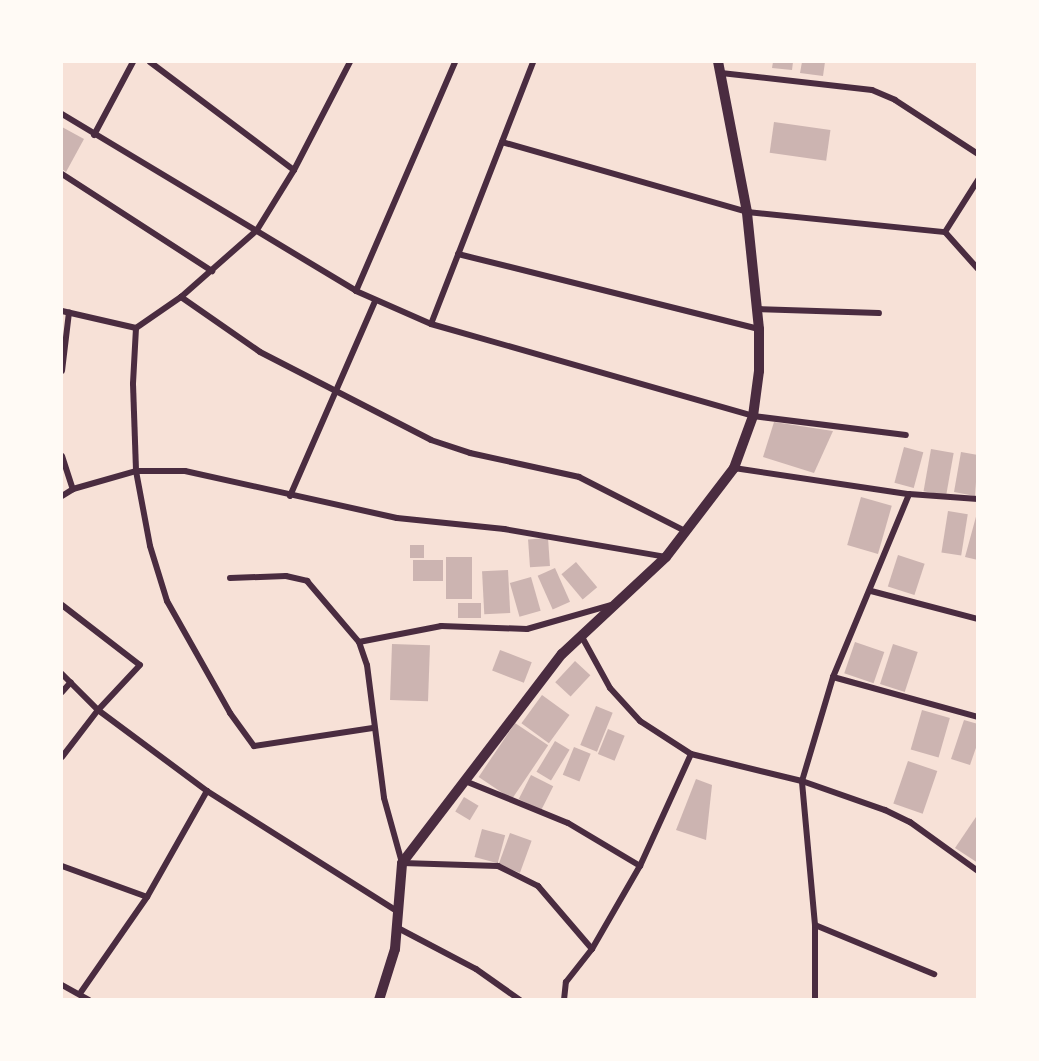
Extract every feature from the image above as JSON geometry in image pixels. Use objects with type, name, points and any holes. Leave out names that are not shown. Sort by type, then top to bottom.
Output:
[{"type":"street","points":[[94,135],[133,62]]},
{"type":"street","points":[[150,62],[294,170]]},
{"type":"street","points":[[62,310],[136,328],[181,297],[212,271],[257,230],[294,170],[350,62]]},
{"type":"street","points":[[356,291],[455,62]]},
{"type":"street","points":[[431,324],[533,62]]},
{"type":"street","points":[[402,863],[562,654],[626,599],[666,557],[735,468],[753,416],[759,371],[759,329],[747,212],[718,62]]},
{"type":"street","points":[[721,73],[872,90],[895,100],[978,154]]},
{"type":"street","points":[[62,114],[375,302],[431,324],[753,416],[906,435]]},
{"type":"street","points":[[502,142],[747,212],[945,232],[978,269]]},
{"type":"street","points":[[62,174],[212,271]]},
{"type":"street","points":[[945,232],[978,180]]},
{"type":"street","points":[[459,254],[759,329]]},
{"type":"street","points":[[181,297],[260,352],[431,440],[470,453],[579,477],[687,532]]},
{"type":"street","points":[[290,496],[375,302]]},
{"type":"street","points":[[756,309],[879,313]]},
{"type":"street","points":[[62,371],[69,312]]},
{"type":"street","points":[[136,328],[133,384],[136,471],[150,546],[167,601],[230,713],[254,746],[374,728]]},
{"type":"street","points":[[62,456],[73,489]]},
{"type":"street","points":[[735,468],[909,494],[978,499]]},
{"type":"street","points":[[62,496],[73,489],[136,471],[185,471],[397,518],[504,529],[666,557]]},
{"type":"street","points":[[815,999],[815,925],[802,781],[833,677],[871,591],[909,494]]},
{"type":"street","points":[[230,578],[285,576],[307,581],[359,642],[367,665],[384,798],[402,863],[395,910],[395,949],[379,999]]},
{"type":"street","points":[[871,591],[978,619]]},
{"type":"street","points":[[359,642],[441,626],[527,629],[584,615],[626,599]]},
{"type":"street","points":[[62,605],[140,665],[98,710],[62,757]]},
{"type":"street","points":[[582,637],[610,688],[625,705],[640,720],[691,754],[802,781],[910,822],[978,871]]},
{"type":"street","points":[[62,674],[98,710],[207,791],[395,910]]},
{"type":"street","points":[[833,677],[978,717]]},
{"type":"street","points":[[62,692],[71,682]]},
{"type":"street","points":[[564,999],[566,982],[592,949],[640,866],[691,754]]},
{"type":"street","points":[[464,781],[568,823],[640,866]]},
{"type":"street","points":[[81,992],[147,897],[207,791]]},
{"type":"street","points":[[402,863],[498,866],[538,886],[592,949]]},
{"type":"street","points":[[62,866],[147,897]]},
{"type":"street","points":[[815,925],[934,974]]},
{"type":"street","points":[[395,927],[476,969],[520,999]]},
{"type":"street","points":[[62,985],[81,992],[89,999]]},
{"type":"building","points":[[773,62],[793,62],[792,70],[772,68]]},
{"type":"building","points":[[802,62],[825,62],[823,76],[800,73]]},
{"type":"building","points":[[774,122],[830,130],[826,161],[770,153]]},
{"type":"building","points":[[62,127],[84,139],[66,172],[62,169]]},
{"type":"building","points":[[774,422],[833,431],[814,473],[763,457]]},
{"type":"building","points":[[904,447],[923,452],[914,488],[894,483]]},
{"type":"building","points":[[931,449],[954,453],[946,495],[924,491]]},
{"type":"building","points":[[961,452],[978,455],[975,496],[954,492]]},
{"type":"building","points":[[861,497],[892,506],[878,554],[847,545]]},
{"type":"building","points":[[948,511],[968,514],[961,556],[941,552]]},
{"type":"building","points":[[978,513],[978,560],[965,557]]},
{"type":"building","points":[[548,538],[550,566],[530,567],[528,539]]},
{"type":"building","points":[[410,545],[424,545],[424,558],[410,558]]},
{"type":"building","points":[[898,555],[925,564],[914,595],[888,586]]},
{"type":"building","points":[[446,557],[472,557],[472,599],[446,599]]},
{"type":"building","points":[[413,560],[443,560],[443,581],[413,581]]},
{"type":"building","points":[[576,562],[597,587],[583,599],[561,574]]},
{"type":"building","points":[[555,568],[570,602],[553,610],[538,576]]},
{"type":"building","points":[[508,570],[510,613],[484,614],[482,571]]},
{"type":"building","points":[[531,577],[541,611],[519,617],[510,583]]},
{"type":"building","points":[[458,603],[481,603],[481,618],[458,618]]},
{"type":"building","points":[[855,642],[884,652],[874,683],[844,673]]},
{"type":"building","points":[[392,644],[430,645],[428,701],[390,700]]},
{"type":"building","points":[[893,644],[918,652],[905,692],[880,684]]},
{"type":"building","points":[[500,650],[532,662],[524,683],[492,671]]},
{"type":"building","points":[[575,661],[590,675],[571,697],[555,682]]},
{"type":"building","points":[[542,695],[570,715],[549,743],[521,723]]},
{"type":"building","points":[[596,706],[613,713],[597,752],[580,745]]},
{"type":"building","points":[[922,710],[950,718],[939,757],[911,749]]},
{"type":"building","points":[[964,720],[978,724],[978,742],[970,765],[951,759]]},
{"type":"building","points":[[515,723],[548,745],[512,799],[479,777]]},
{"type":"building","points":[[608,729],[625,736],[615,761],[598,754]]},
{"type":"building","points":[[555,741],[570,750],[551,781],[536,772]]},
{"type":"building","points":[[574,747],[591,754],[579,782],[563,775]]},
{"type":"building","points":[[908,761],[937,771],[923,814],[893,804]]},
{"type":"building","points":[[531,775],[553,786],[541,810],[519,799]]},
{"type":"building","points":[[696,779],[712,785],[706,840],[676,830]]},
{"type":"building","points":[[464,797],[479,806],[470,820],[455,812]]},
{"type":"building","points":[[978,814],[978,863],[955,848]]},
{"type":"building","points":[[482,829],[505,835],[498,863],[474,857]]},
{"type":"building","points":[[510,833],[532,841],[520,873],[498,865]]}]
